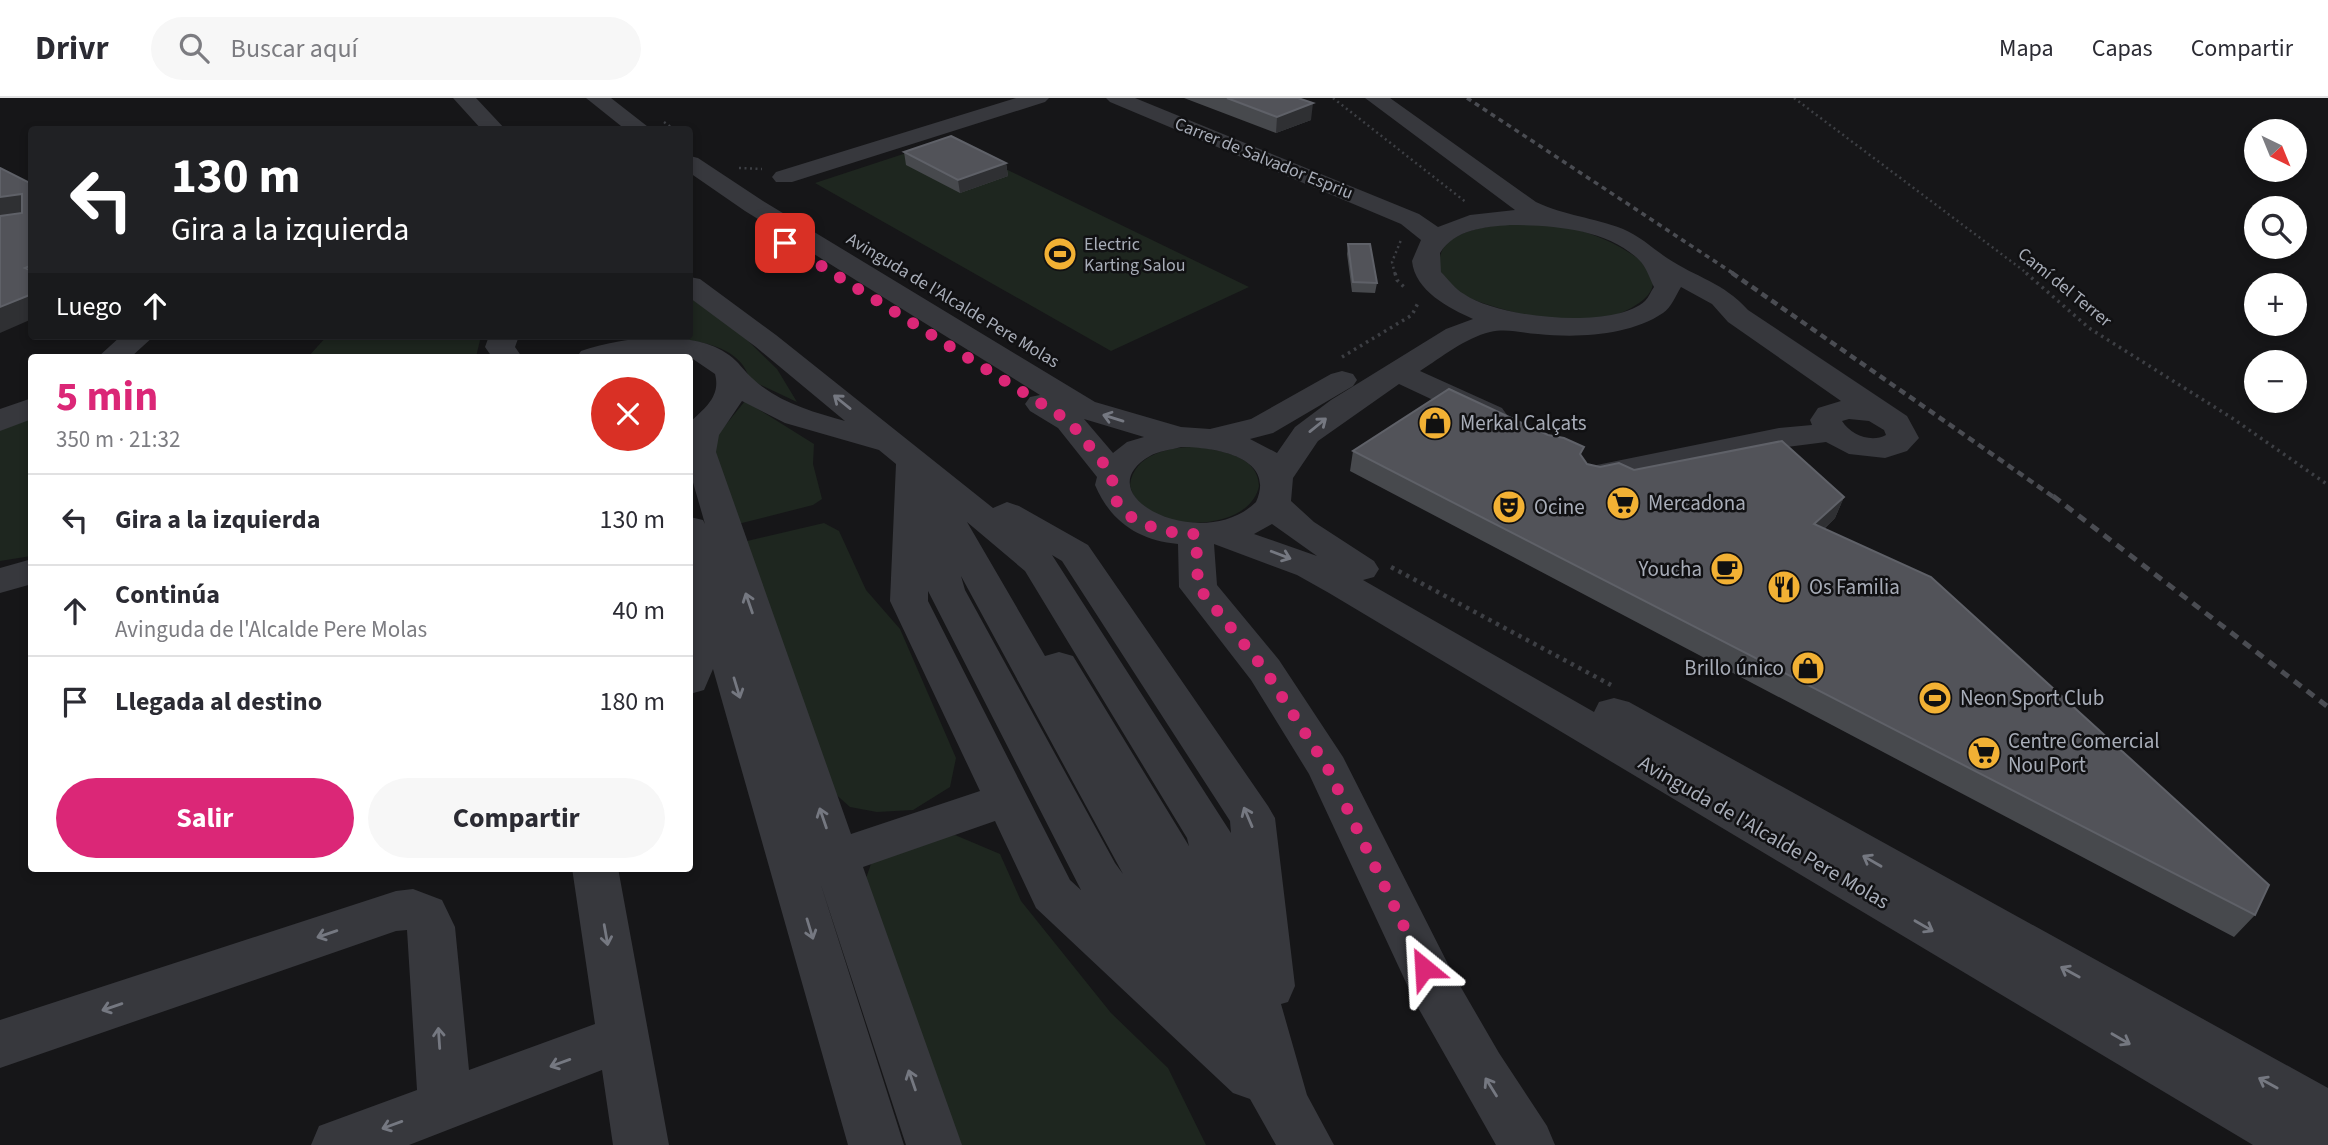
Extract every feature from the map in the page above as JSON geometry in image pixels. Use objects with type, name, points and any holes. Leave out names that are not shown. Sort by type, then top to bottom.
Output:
[{"type":"street","points":[[464,98],[491,126]]},
{"type":"street","points":[[572,98],[609,126]]},
{"type":"street","points":[[597,98],[636,126]]},
{"type":"street","points":[[754,206],[764,190],[784,177],[1038,98]]},
{"type":"street","name":"Carrer de Salvador Espriu","points":[[1117,98],[1407,227],[1426,229],[1435,241]]},
{"type":"street","points":[[1352,98],[1483,195],[1490,206],[1435,241],[1426,255],[1426,270],[1446,295],[1486,315],[1511,322],[1555,328],[1598,327],[1633,319],[1657,305],[1665,292],[1665,277],[1657,263]]},
{"type":"street","points":[[1376,98],[1527,207],[1554,220],[1590,227],[1622,239],[1657,263],[1722,298],[1839,409]]},
{"type":"street","name":"Avinguda de l'Alcalde Pere Molas","points":[[693,164],[724,175],[754,206],[1084,409],[1179,438]]},
{"type":"street","points":[[724,175],[784,177]]},
{"type":"street","name":"Avinguda de l'Alcalde Pere Molas","points":[[693,185],[1069,421],[1113,475]]},
{"type":"street","name":"Carrer de Salvador Espriu","points":[[1407,227],[1471,218],[1554,220]]},
{"type":"street","points":[[693,287],[766,341],[1039,563],[1209,835],[1294,1124]]},
{"type":"street","points":[[1446,295],[1445,312],[1432,326],[1262,426],[1215,438],[1179,438],[1153,443],[1132,453],[1113,475],[1112,491],[1115,499],[1128,514],[1160,530],[1206,534],[1256,519],[1306,434],[1342,407],[1471,328],[1511,322]]},
{"type":"street","points":[[1657,305],[1695,306],[1738,316]]},
{"type":"street","points":[[117,354],[134,340]]},
{"type":"street","points":[[600,354],[614,349],[624,340]]},
{"type":"street","points":[[692,340],[693,344],[721,364],[743,389],[806,419],[904,452],[1294,1124]]},
{"type":"street","points":[[603,354],[631,348],[663,346],[691,350],[721,364],[734,384],[731,400],[704,426],[700,452],[934,1145]]},
{"type":"street","points":[[1398,372],[1520,429]]},
{"type":"street","points":[[0,421],[28,409]]},
{"type":"street","points":[[1594,475],[1779,439],[1839,409],[1869,411],[1882,415]]},
{"type":"street","points":[[1215,438],[1237,444],[1269,464],[1274,491]]},
{"type":"street","points":[[904,452],[909,601],[1053,894],[1294,1124]]},
{"type":"street","points":[[904,452],[929,595],[1077,885],[1294,1124]]},
{"type":"street","name":"Avinguda de l'Alcalde Pere Molas","points":[[1274,491],[1301,530],[1361,569],[2328,1117]]},
{"type":"street","points":[[1206,534],[1198,587],[1265,670],[1328,769],[1434,988],[1480,1070],[1527,1145]]},
{"type":"street","name":"Avinguda de l'Alcalde Pere Molas","points":[[1206,534],[1310,567],[1342,584],[1885,903],[2305,1145]]},
{"type":"street","points":[[693,538],[876,1145]]},
{"type":"street","points":[[0,571],[28,569]]},
{"type":"street","points":[[0,581],[28,570]]},
{"type":"street","points":[[693,668],[710,598]]},
{"type":"street","points":[[792,872],[1005,800]]},
{"type":"street","points":[[595,872],[641,1145]]},
{"type":"street","points":[[0,1044],[396,911],[413,909],[425,915],[431,927],[444,1106]]},
{"type":"street","points":[[339,1145],[623,1038]]},
{"type":"path","points":[[1333,98],[1464,198],[1471,218]]},
{"type":"path","name":"Camí del Terrer","points":[[1794,98],[2029,275],[2089,328],[2232,418],[2328,485]]},
{"type":"path","points":[[724,175],[770,169],[784,177]]},
{"type":"path","points":[[1333,362],[1412,315],[1419,303],[1397,280],[1392,262],[1407,227]]},
{"type":"shaded area","name":"Electric Karting Salou","points":[[946,140],[1249,287],[1111,351],[815,183]]},
{"type":"shaded area","points":[[1507,224],[1566,227],[1613,244],[1631,253],[1644,265],[1652,277],[1651,290],[1639,303],[1623,312],[1585,321],[1565,321],[1506,310],[1475,300],[1452,287],[1440,268],[1440,256],[1444,247],[1462,234]]},
{"type":"shaded area","points":[[693,299],[743,336],[777,369],[797,402],[750,380],[744,367],[724,350],[688,340],[693,340]]},
{"type":"shaded area","points":[[323,340],[480,340],[477,354],[311,354]]},
{"type":"shaded area","points":[[745,401],[814,444],[813,464],[822,499],[813,505],[738,524],[712,452],[715,438]]},
{"type":"shaded area","points":[[28,416],[28,556],[0,561],[0,428]]},
{"type":"shaded area","points":[[1201,447],[1238,457],[1253,468],[1259,486],[1251,502],[1236,514],[1216,521],[1194,523],[1172,520],[1153,513],[1138,501],[1130,485],[1133,474],[1147,458],[1168,450]]},
{"type":"shaded area","points":[[824,523],[839,531],[866,590],[900,629],[956,758],[950,787],[913,810],[877,812],[850,807],[832,791],[743,542]]},
{"type":"shaded area","points":[[955,835],[1000,854],[1021,901],[1111,1013],[1168,1068],[1206,1145],[953,1145],[863,887],[872,861],[913,843]]},
{"type":"building","points":[[1227,98],[1298,98],[1313,103],[1277,117]]},
{"type":"building","points":[[951,136],[1006,163],[958,180],[904,152]]},
{"type":"building","points":[[0,168],[28,182],[28,267],[25,268],[28,269],[28,296],[0,307],[0,216],[22,213],[22,194],[0,197]]},
{"type":"building","points":[[1348,244],[1370,244],[1377,283],[1353,282]]},
{"type":"building","name":"Centre Comercial Nou Port","points":[[1449,389],[1548,435],[1564,438],[1584,447],[1580,454],[1587,464],[1600,467],[1619,463],[1634,470],[1782,441],[1844,497],[1814,524],[1931,577],[2269,885],[2255,915],[1353,451]]},
{"type":"railway","points":[[1467,98],[1734,274]]},
{"type":"railway","points":[[1732,273],[2055,498]]},
{"type":"railway","points":[[2053,496],[2328,707]]},
{"type":"place","name":"Electric Karting Salou","points":[[1060,254]]},
{"type":"place","name":"Merkal Calçats","points":[[1435,423]]},
{"type":"place","name":"Mercadona","points":[[1623,503]]},
{"type":"place","name":"Ocine","points":[[1509,507]]},
{"type":"place","name":"Youcha","points":[[1727,569]]},
{"type":"place","name":"Os Familia","points":[[1784,587]]},
{"type":"place","name":"Brillo único","points":[[1808,668]]},
{"type":"place","name":"Neon Sport Club","points":[[1935,698]]},
{"type":"place","name":"Centre Comercial Nou Port","points":[[1984,753]]},
{"type":"route","points":[[785,243],[1069,421],[1113,475],[1112,491],[1115,499],[1128,514],[1160,530],[1196,534],[1198,587],[1265,670],[1328,769],[1424,968]]}]
